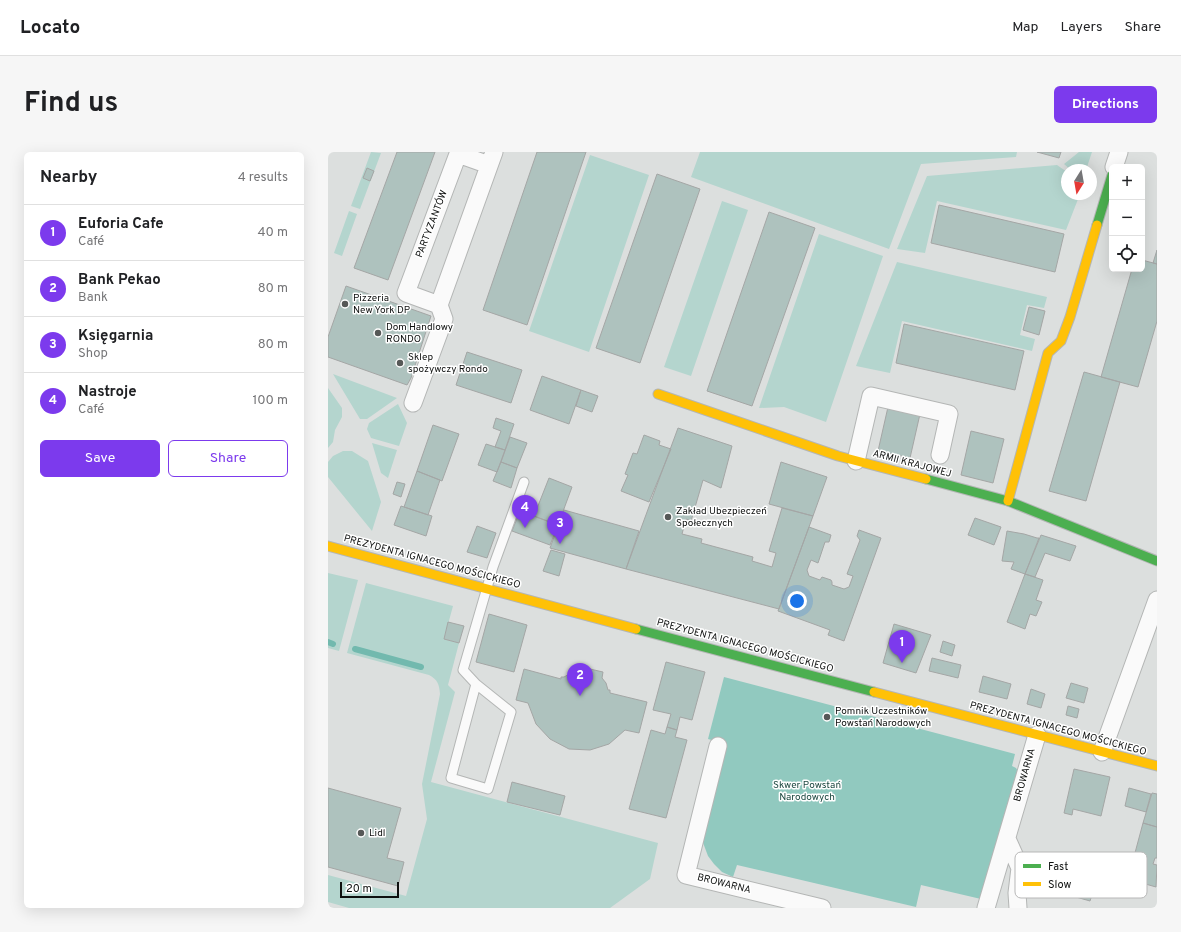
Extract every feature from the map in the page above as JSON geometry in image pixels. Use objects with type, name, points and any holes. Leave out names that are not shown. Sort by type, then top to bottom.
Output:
[{"type":"street","points":[[1115,164],[1119,152]]},
{"type":"street","name":"PARTYZANTÓW","points":[[413,403],[444,319],[439,305],[492,159],[458,154],[406,293],[439,305]]},
{"type":"street","points":[[1008,501],[1048,354],[1061,341],[1070,317],[1109,185]]},
{"type":"street","name":"ARMII KRAJOWEJ","points":[[658,394],[838,456],[1008,501],[1157,561]]},
{"type":"street","points":[[856,461],[871,396],[949,414],[940,455]]},
{"type":"street","name":"PREZYDENTA IGNACEGO MOŚCICKIEGO","points":[[328,546],[1157,766]]},
{"type":"street","points":[[1102,752],[1157,600]]},
{"type":"street","name":"BROWARNA","points":[[986,908],[1037,735]]},
{"type":"street","name":"BROWARNA","points":[[718,746],[686,875],[822,908]]},
{"type":"street","points":[[1007,839],[1015,857]]},
{"type":"street","points":[[1017,898],[1018,908]]},
{"type":"lane","points":[[476,684],[451,778],[488,789],[511,712],[476,684],[463,670],[486,588],[524,482]]},
{"type":"green space","points":[[371,152],[381,153],[360,209],[351,206]]},
{"type":"green space","points":[[700,152],[1017,152],[1016,157],[921,164],[889,249],[691,177]]},
{"type":"green space","points":[[1079,152],[1092,152],[1088,164],[1064,164]]},
{"type":"green space","points":[[590,155],[649,175],[589,352],[529,331]]},
{"type":"green space","points":[[1057,165],[1061,168],[1061,200],[1078,200],[1066,230],[937,201],[925,253],[897,249],[927,176]]},
{"type":"green space","points":[[722,201],[748,210],[691,376],[664,367]]},
{"type":"green space","points":[[349,211],[357,214],[342,256],[334,253]]},
{"type":"green space","points":[[819,234],[883,256],[826,422],[784,407],[759,408]]},
{"type":"green space","points":[[897,262],[1047,297],[1044,308],[1027,305],[1020,335],[1035,339],[1032,351],[902,321],[890,373],[856,366]]},
{"type":"green space","points":[[333,374],[397,398],[367,419],[360,419]]},
{"type":"green space","points":[[328,388],[342,408],[342,417],[335,430],[333,442],[328,448]]},
{"type":"green space","points":[[398,404],[407,423],[399,446],[371,438],[367,429],[369,423]]},
{"type":"green space","points":[[372,443],[397,450],[388,478],[381,473]]},
{"type":"green space","points":[[343,451],[352,451],[368,461],[381,502],[372,531],[328,477],[328,462],[333,456]]},
{"type":"green space","points":[[328,573],[358,580],[339,651],[328,648]]},
{"type":"green space","points":[[366,583],[453,606],[444,639],[459,643],[448,685],[455,692],[431,782],[658,843],[650,879],[610,908],[349,908],[328,902],[328,875],[406,896],[427,819],[422,784],[440,694],[438,685],[429,675],[347,653]]},
{"type":"green space","name":"Skwer Powstań Narodowych","points":[[724,677],[1015,754],[1012,766],[1016,768],[1019,773],[981,899],[921,885],[916,907],[737,865],[733,877],[722,872],[708,856],[702,840],[725,744],[708,739]]},
{"type":"building","points":[[397,152],[435,152],[388,280],[354,268]]},
{"type":"building","points":[[537,152],[586,152],[527,325],[483,310]]},
{"type":"building","points":[[1037,152],[1061,152],[1059,158]]},
{"type":"building","points":[[367,168],[374,171],[370,181],[363,178]]},
{"type":"building","points":[[657,174],[700,189],[640,363],[596,348]]},
{"type":"building","points":[[939,205],[1064,234],[1055,272],[931,243]]},
{"type":"building","points":[[769,212],[815,228],[752,406],[707,391]]},
{"type":"building","points":[[1157,250],[1157,264],[1153,263]]},
{"type":"building","points":[[1145,261],[1157,264],[1157,321],[1138,387],[1101,377],[1131,272],[1145,272]]},
{"type":"building","name":"Dom Handlowy RONDO","points":[[346,286],[431,316],[411,378],[407,385],[328,357],[328,337]]},
{"type":"building","points":[[1029,307],[1045,311],[1039,335],[1023,330]]},
{"type":"building","points":[[904,324],[1024,351],[1015,390],[896,363]]},
{"type":"building","points":[[467,352],[522,370],[511,403],[456,385]]},
{"type":"building","points":[[1084,372],[1120,382],[1086,501],[1049,491]]},
{"type":"building","points":[[542,376],[581,390],[569,424],[530,410]]},
{"type":"building","points":[[581,390],[598,396],[592,412],[576,406]]},
{"type":"building","points":[[888,407],[920,414],[910,458],[878,451]]},
{"type":"building","points":[[496,418],[514,424],[505,450],[495,447],[501,431],[493,428]]},
{"type":"building","points":[[433,425],[459,434],[442,481],[417,471]]},
{"type":"building","name":"Zakład Ubezpieczeń Społecznych","points":[[678,428],[732,446],[721,488],[703,480],[691,521],[686,519],[682,534],[702,539],[701,543],[753,557],[752,561],[772,567],[776,553],[769,551],[782,508],[813,516],[779,609],[626,569]]},
{"type":"building","points":[[971,431],[1004,439],[993,483],[961,475]]},
{"type":"building","points":[[644,435],[660,441],[659,445],[671,449],[649,502],[621,491],[628,475],[625,474],[633,453],[637,454]]},
{"type":"building","points":[[510,437],[527,443],[517,468],[501,462]]},
{"type":"building","points":[[486,444],[505,450],[497,472],[478,465]]},
{"type":"building","points":[[501,462],[517,468],[511,488],[493,481]]},
{"type":"building","points":[[781,462],[827,477],[813,516],[769,504]]},
{"type":"building","points":[[417,471],[440,480],[428,515],[404,507]]},
{"type":"building","points":[[549,478],[572,487],[558,525],[534,516]]},
{"type":"building","points":[[397,482],[405,484],[401,497],[393,494]]},
{"type":"building","points":[[401,506],[432,516],[426,536],[394,525]]},
{"type":"building","points":[[564,510],[639,531],[626,569],[550,548]]},
{"type":"building","points":[[520,511],[558,525],[550,545],[512,531]]},
{"type":"building","points":[[975,518],[1001,527],[994,545],[968,535]]},
{"type":"building","points":[[477,526],[496,533],[487,558],[467,552]]},
{"type":"building","points":[[809,527],[831,535],[829,542],[825,542],[818,563],[811,560],[807,570],[809,576],[820,580],[822,577],[831,580],[832,585],[844,589],[849,587],[853,576],[847,574],[860,540],[857,536],[859,530],[881,538],[844,641],[828,635],[830,630],[778,611]]},
{"type":"building","points":[[1007,531],[1039,538],[1025,574],[1011,569],[1014,562],[1002,561]]},
{"type":"building","points":[[1041,535],[1076,546],[1070,561],[1045,553],[1035,577],[1025,574]]},
{"type":"building","points":[[551,550],[565,554],[559,576],[543,571]]},
{"type":"building","points":[[1025,574],[1043,580],[1036,600],[1042,602],[1036,616],[1030,614],[1025,629],[1007,622]]},
{"type":"building","points":[[489,614],[527,625],[514,672],[476,662]]},
{"type":"building","points":[[448,622],[464,626],[459,643],[444,639]]},
{"type":"building","points":[[894,624],[931,635],[916,673],[883,663]]},
{"type":"building","points":[[943,641],[955,645],[952,656],[940,652]]},
{"type":"building","points":[[932,658],[961,665],[958,678],[929,671]]},
{"type":"building","points":[[666,662],[705,672],[692,720],[680,717],[677,730],[667,727],[671,714],[653,710]]},
{"type":"building","points":[[577,666],[603,672],[602,678],[606,683],[608,690],[610,690],[610,693],[647,702],[639,733],[625,730],[609,744],[590,750],[569,749],[550,739],[536,724],[528,703],[516,700],[524,669],[561,679],[561,677],[575,671]]},
{"type":"building","points":[[983,676],[1011,684],[1007,699],[979,692]]},
{"type":"building","points":[[1071,683],[1088,688],[1084,703],[1066,698]]},
{"type":"building","points":[[1031,689],[1045,694],[1041,708],[1027,704]]},
{"type":"building","points":[[1068,706],[1079,709],[1077,718],[1066,715]]},
{"type":"building","points":[[667,727],[677,730],[675,737],[687,740],[666,818],[629,809],[651,730],[665,734]]},
{"type":"building","points":[[1074,769],[1110,777],[1101,816],[1073,809],[1072,815],[1064,813]]},
{"type":"building","points":[[512,782],[565,796],[560,815],[507,802]]},
{"type":"building","name":"Lidl","points":[[328,788],[401,808],[387,858],[404,862],[398,886],[328,867]]},
{"type":"building","points":[[1129,788],[1151,794],[1146,812],[1125,806]]},
{"type":"building","points":[[1152,793],[1157,794],[1157,827],[1143,823]]},
{"type":"building","points":[[1143,823],[1157,827],[1157,858],[1155,858],[1153,864],[1157,865],[1156,887],[1147,884],[1147,852],[1135,852]]},
{"type":"building","points":[[1080,898],[1091,898],[1090,901]]},
{"type":"waterway","points":[[328,642],[333,644]]},
{"type":"waterway","points":[[355,649],[421,667]]},
{"type":"traffic: fast","points":[[1097,225],[1109,185]]},
{"type":"traffic: fast","points":[[926,479],[1008,501],[1157,561]]},
{"type":"traffic: fast","points":[[636,629],[874,692]]},
{"type":"traffic: slow","points":[[1008,501],[1048,353],[1061,341],[1070,317],[1097,225]]},
{"type":"traffic: slow","points":[[658,394],[838,456],[926,479]]},
{"type":"traffic: slow","points":[[328,546],[636,629]]},
{"type":"traffic: slow","points":[[874,692],[1157,766]]},
{"type":"place","name":"Pizzeria New York DP","points":[[345,304]]},
{"type":"place","name":"Dom Handlowy RONDO","points":[[378,333]]},
{"type":"place","name":"Sklep spożywczy Rondo","points":[[400,363]]},
{"type":"place","name":"Zakład Ubezpieczeń Społecznych","points":[[668,517]]},
{"type":"place","name":"Nastroje","points":[[525,528]]},
{"type":"place","name":"Księgarnia","points":[[560,544]]},
{"type":"place","name":"Euforia Cafe","points":[[902,663]]},
{"type":"place","name":"Bank Pekao","points":[[580,696]]},
{"type":"place","name":"Pomnik Uczestników Powstań Narodowych","points":[[827,717]]},
{"type":"place","name":"Lidl","points":[[361,833]]}]
